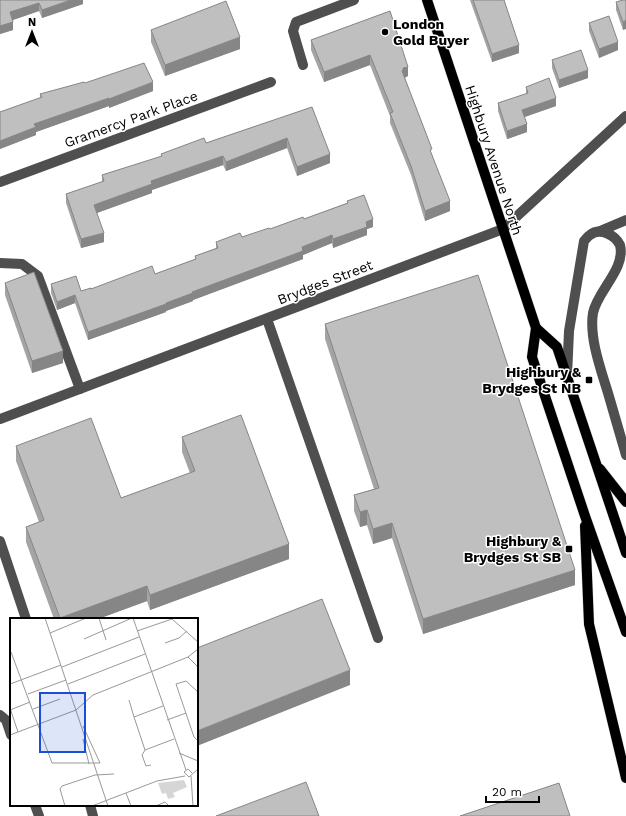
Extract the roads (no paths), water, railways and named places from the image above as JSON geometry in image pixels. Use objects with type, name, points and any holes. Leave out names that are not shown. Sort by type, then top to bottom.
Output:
[{"type":"main road","name":"Highbury Avenue North","points":[[427,0],[536,328],[532,357],[585,516],[626,632]]},
{"type":"main road","name":"Highbury Avenue North","points":[[536,328],[557,347],[626,553]]},
{"type":"main road","points":[[595,463],[626,502]]},
{"type":"main road","points":[[585,516],[589,624],[626,778]]},
{"type":"street","points":[[303,65],[293,31],[296,22],[354,0]]},
{"type":"street","name":"Gramercy Park Place","points":[[0,182],[271,82]]},
{"type":"street","name":"Brydges Street","points":[[0,419],[503,229],[626,116]]},
{"type":"street","points":[[567,376],[569,331],[584,241],[591,234],[626,220]]},
{"type":"street","points":[[600,231],[614,236],[620,245],[622,255],[621,263],[595,307],[592,321],[592,331],[599,364],[626,455]]},
{"type":"street","points":[[0,263],[22,264],[38,276],[80,389]]},
{"type":"street","points":[[267,319],[378,638]]},
{"type":"street","points":[[0,541],[26,618]]},
{"type":"street","points":[[0,715],[6,720],[10,731]]},
{"type":"street","points":[[35,806],[39,816]]},
{"type":"street","points":[[90,806],[94,816]]},
{"type":"place","name":"London Gold Buyer","points":[[385,32]]},
{"type":"place","name":"Highbury & Brydges St NB","points":[[589,380]]},
{"type":"place","name":"Highbury & Brydges St SB","points":[[569,549]]}]
